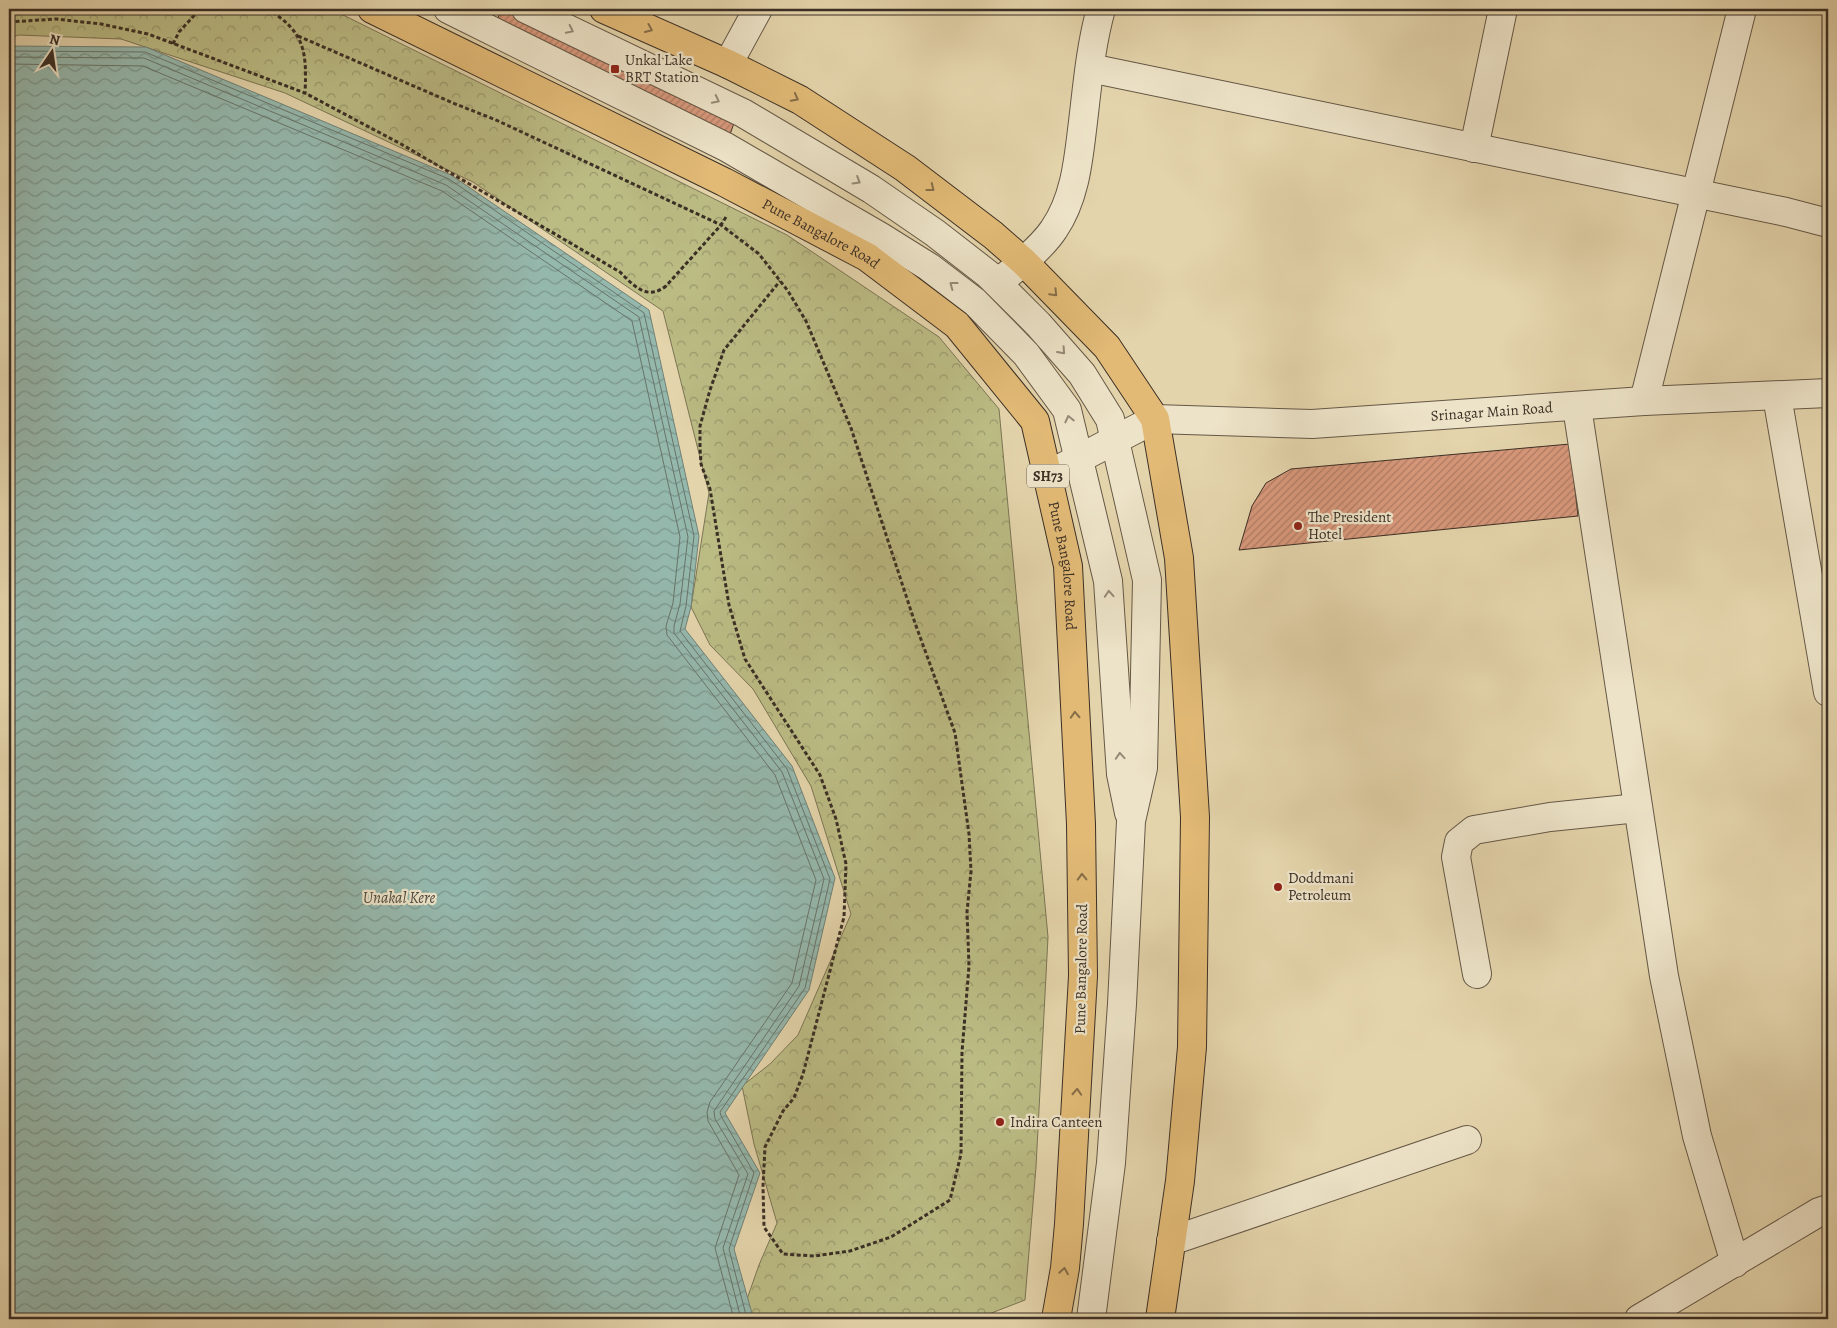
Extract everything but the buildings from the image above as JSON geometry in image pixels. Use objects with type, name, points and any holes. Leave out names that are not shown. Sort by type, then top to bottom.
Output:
[{"type":"main road","name":"Pune Bangalore Road","points":[[372,9],[741,191],[867,257],[957,324],[1035,422],[1068,566],[1081,824],[1084,976],[1069,1224],[1065,1268],[1056,1319]]},
{"type":"main road","points":[[604,9],[728,64],[800,100],[906,168],[993,235],[1024,262],[1107,347],[1155,419],[1178,558],[1195,817],[1192,1047],[1180,1181],[1160,1319]]},
{"type":"street","points":[[448,9],[726,147],[881,237],[929,267],[975,302],[1026,354],[1067,410],[1108,581],[1121,774],[1131,821]]},
{"type":"street","points":[[526,9],[752,118],[871,189],[935,233],[989,275],[1038,324],[1082,374],[1110,419],[1147,580],[1143,768],[1131,821],[1122,1004],[1111,1163],[1091,1319]]},
{"type":"street","points":[[728,64],[758,9]]},
{"type":"street","points":[[957,324],[975,302],[1024,262],[1054,230],[1069,203],[1078,161],[1090,68],[1101,9]]},
{"type":"street","points":[[1474,148],[1503,9]]},
{"type":"street","points":[[1644,401],[1742,9]]},
{"type":"street","points":[[1090,68],[1786,212],[1828,223]]},
{"type":"street","name":"Srinagar Main Road","points":[[1155,419],[1312,424],[1644,401],[1828,393]]},
{"type":"street","points":[[1777,396],[1823,629],[1828,692]]},
{"type":"street","points":[[1577,407],[1664,976],[1697,1136],[1735,1263]]},
{"type":"street","points":[[1047,475],[1155,419]]},
{"type":"street","points":[[1477,974],[1456,857],[1459,842],[1474,830],[1550,817],[1638,808]]},
{"type":"street","points":[[1172,1242],[1467,1140]]},
{"type":"street","points":[[1639,1319],[1819,1212],[1828,1209]]},
{"type":"path","points":[[173,44],[179,32],[200,9]]},
{"type":"path","points":[[267,9],[284,18],[298,36],[305,53],[305,93]]},
{"type":"path","points":[[9,22],[56,20],[102,24],[148,34],[305,93],[409,149],[620,272],[634,285],[647,292],[658,293],[666,286],[721,225],[741,191]]},
{"type":"path","points":[[298,36],[496,120],[721,225],[759,254],[780,280],[806,321],[851,428],[915,623],[955,733],[970,834],[971,871],[967,912],[969,966],[962,1052],[961,1154],[950,1200],[891,1237],[850,1251],[814,1256],[783,1254],[764,1227],[763,1186],[765,1147],[783,1111],[794,1098],[803,1074],[844,918],[846,864],[836,819],[820,775],[745,659],[729,605],[712,498],[701,464],[700,448],[700,426],[724,350],[780,280]]},
{"type":"green space","points":[[9,9],[331,9],[787,235],[939,337],[999,409],[1048,937],[1036,1167],[1025,1300],[976,1319],[740,1319],[759,1265],[777,1223],[754,1144],[742,1086],[770,1064],[798,1035],[851,914],[811,786],[753,689],[710,645],[691,607],[709,493],[663,311],[473,182],[285,93],[121,39],[18,35],[9,39]]},
{"type":"water","name":"Unakal Kere","points":[[9,46],[146,47],[451,175],[649,310],[699,536],[691,607],[685,629],[792,766],[835,878],[809,990],[725,1113],[760,1173],[734,1249],[753,1317],[751,1319],[9,1319]]},
{"type":"place","name":"Unkal Lake BRT Station","points":[[615,69]]},
{"type":"place","name":"The President Hotel","points":[[1298,526]]},
{"type":"place","name":"Doddmani Petroleum","points":[[1278,887]]},
{"type":"place","name":"Indira Canteen","points":[[1000,1122]]}]
